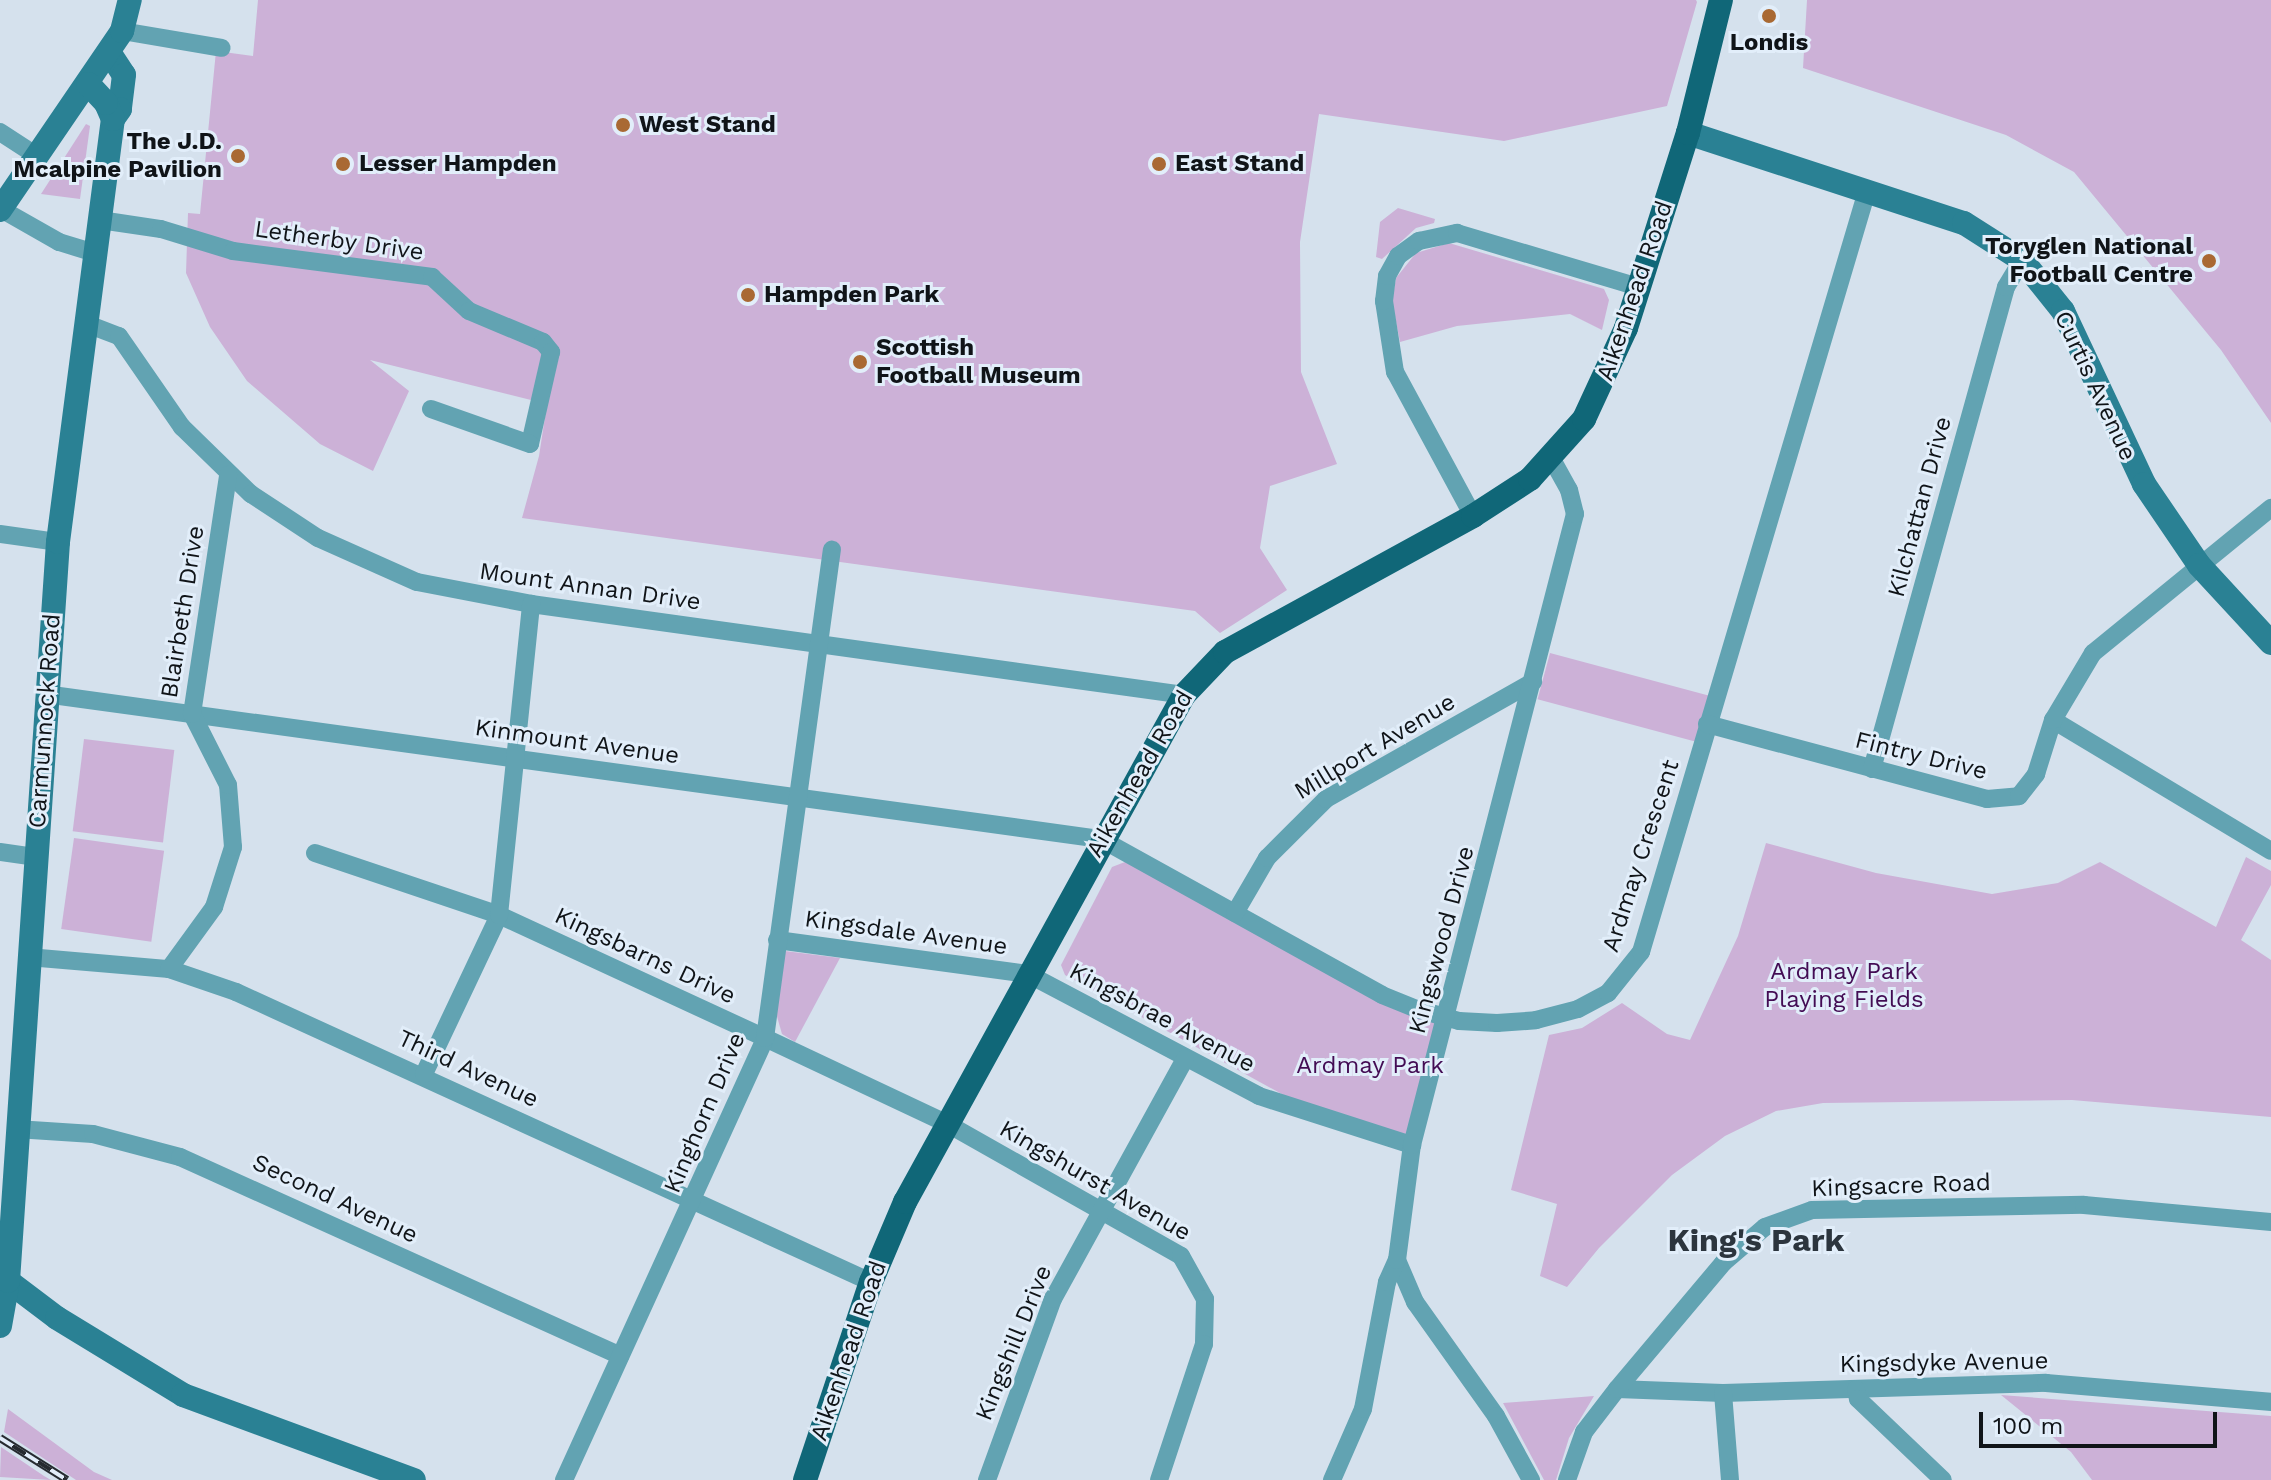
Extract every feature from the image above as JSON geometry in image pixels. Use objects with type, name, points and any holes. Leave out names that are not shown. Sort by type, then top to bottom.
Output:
[{"type":"main road","name":"Aikenhead Road","points":[[805,1480],[871,1282],[946,1123],[1101,839],[1184,695],[1225,652],[1473,516],[1552,459],[1584,419],[1607,378],[1638,287],[1688,133],[1721,0]]},
{"type":"street","points":[[95,253],[59,242],[0,209],[116,42],[130,0]]},
{"type":"street","points":[[116,42],[222,48]]},
{"type":"street","name":"Carmunnock Road","points":[[0,1326],[10,1147],[28,957],[58,542],[113,119],[120,109],[124,75],[116,42]]},
{"type":"street","points":[[88,84],[106,103],[113,119]]},
{"type":"street","points":[[0,132],[37,156]]},
{"type":"street","name":"Curtis Avenue","points":[[1688,133],[1964,223],[2022,260],[2063,311],[2126,455],[2199,565],[2271,643]]},
{"type":"street","name":"Ardmay Crescent","points":[[1101,839],[1382,995],[1447,1018],[1536,1020],[1578,1009],[1608,993],[1625,977],[1641,952],[1867,191]]},
{"type":"street","name":"Letherby Drive","points":[[100,220],[161,229],[233,251],[432,277],[469,311],[543,342],[551,352],[530,444],[431,409]]},
{"type":"street","points":[[1473,516],[1395,372],[1384,301],[1387,276],[1398,256],[1433,236],[1457,233],[1638,287]]},
{"type":"street","name":"Kilchattan Drive","points":[[1872,769],[2006,287],[2022,260]]},
{"type":"street","name":"Mount Annan Drive","points":[[87,324],[119,336],[164,405],[228,475],[295,525],[378,568],[454,591],[531,604],[1184,695]]},
{"type":"street","name":"Kingswood Drive","points":[[1332,1480],[1363,1409],[1387,1282],[1397,1260],[1412,1145],[1575,514],[1569,490],[1552,459]]},
{"type":"street","name":"Blairbeth Drive","points":[[169,969],[214,907],[233,847],[228,785],[192,714],[228,475]]},
{"type":"street","name":"Fintry Drive","points":[[1707,724],[1987,799],[2019,796],[2036,774],[2053,720],[2093,653],[2271,508]]},
{"type":"street","points":[[0,534],[58,542]]},
{"type":"street","name":"Kinghorn Drive","points":[[564,1480],[694,1201],[765,1038],[832,550]]},
{"type":"street","points":[[424,1074],[499,915],[531,604]]},
{"type":"street","name":"Millport Avenue","points":[[1235,913],[1267,858],[1326,799],[1533,682]]},
{"type":"street","name":"Kinmount Avenue","points":[[45,694],[1101,839]]},
{"type":"street","points":[[2053,720],[2271,851]]},
{"type":"street","points":[[0,852],[35,857]]},
{"type":"street","name":"Kingsbarns Drive","points":[[315,853],[499,915],[946,1123]]},
{"type":"street","name":"Kingsdale Avenue","points":[[777,940],[1028,974]]},
{"type":"street","name":"Third Avenue","points":[[28,957],[169,969],[251,998],[424,1074],[871,1282]]},
{"type":"street","name":"Kingsbrae Avenue","points":[[1028,974],[1185,1059],[1287,1108],[1412,1145]]},
{"type":"street","name":"Kingshill Drive","points":[[987,1480],[1053,1299],[1185,1059]]},
{"type":"street","name":"Kingshurst Avenue","points":[[946,1123],[1103,1210],[1181,1256],[1191,1267],[1205,1299],[1204,1344],[1159,1480]]},
{"type":"street","name":"Second Avenue","points":[[10,1147],[93,1134],[180,1157],[620,1356]]},
{"type":"street","name":"Kingsacre Road","points":[[1567,1480],[1584,1432],[1617,1389],[1740,1245],[1765,1227],[1812,1210],[2084,1205],[2271,1222]]},
{"type":"street","points":[[1397,1260],[1415,1302],[1496,1416],[1530,1479]]},
{"type":"street","points":[[4,1274],[120,1361],[183,1395],[414,1480]]},
{"type":"street","name":"Kingsdyke Avenue","points":[[1617,1389],[1723,1393],[2046,1383],[2271,1402]]},
{"type":"street","points":[[1856,1389],[1858,1399],[1943,1480]]},
{"type":"street","points":[[1723,1393],[1730,1480]]},
{"type":"green space","name":"Hampden Park","points":[[258,0],[1697,2],[1667,106],[1504,141],[1319,114],[1300,242],[1301,372],[1337,464],[1270,486],[1260,548],[1287,590],[1220,633],[1195,611],[522,518],[539,456],[547,404],[370,360],[409,391],[373,471],[320,444],[247,381],[210,327],[186,273],[188,213],[200,214],[216,51],[253,56]]},
{"type":"green space","name":"Toryglen National Football Centre","points":[[1807,0],[2271,0],[2271,423],[2221,350],[2074,172],[2006,135],[1803,68]]},
{"type":"green space","points":[[86,124],[90,126],[80,199],[41,194]]},
{"type":"green space","points":[[1398,208],[1435,219],[1434,223],[1416,228],[1382,259],[1376,257],[1380,222]]},
{"type":"green space","points":[[1449,243],[1604,289],[1609,300],[1602,330],[1570,314],[1457,326],[1400,342],[1392,301],[1396,278],[1416,253]]},
{"type":"green space","points":[[1550,653],[1708,695],[1696,742],[1538,699]]},
{"type":"green space","points":[[84,739],[174,750],[163,842],[73,831]]},
{"type":"green space","points":[[74,838],[164,851],[151,942],[61,929]]},
{"type":"green space","name":"Ardmay Park Playing Fields","points":[[1766,843],[1876,873],[1992,894],[2058,883],[2100,862],[2216,927],[2246,857],[2271,871],[2271,885],[2241,940],[2271,960],[2271,1117],[2072,1100],[1823,1103],[1776,1111],[1725,1136],[1672,1175],[1599,1248],[1567,1287],[1540,1276],[1557,1204],[1511,1190],[1549,1035],[1582,1028],[1622,1003],[1667,1034],[1690,1040],[1738,936]]},
{"type":"green space","name":"Ardmay Park","points":[[1125,862],[1444,1021],[1409,1141],[1289,1098],[1065,975],[1061,965],[1112,867]]},
{"type":"green space","points":[[785,951],[840,958],[795,1042],[782,1034],[776,1013]]},
{"type":"green space","points":[[2001,1395],[2271,1416],[2271,1480],[2092,1480],[2071,1452]]},
{"type":"green space","points":[[1594,1396],[1569,1438],[1556,1480],[1544,1480],[1503,1403]]},
{"type":"green space","points":[[8,1409],[94,1472],[112,1480],[76,1480],[4,1432]]},
{"type":"green space","points":[[1,1447],[44,1476],[51,1480],[0,1477]]},
{"type":"railway","points":[[0,1438],[67,1480]]},
{"type":"place","name":"Londis","points":[[1769,16]]},
{"type":"place","name":"West Stand","points":[[623,125]]},
{"type":"place","name":"The J.D. Mcalpine Pavilion","points":[[238,156]]},
{"type":"place","name":"Lesser Hampden","points":[[343,164]]},
{"type":"place","name":"East Stand","points":[[1159,164]]},
{"type":"place","name":"Toryglen National Football Centre","points":[[2209,261]]},
{"type":"place","name":"Hampden Park","points":[[748,295]]},
{"type":"place","name":"Scottish Football Museum","points":[[860,362]]},
{"type":"district","name":"King's Park","points":[[1756,1240]]}]
